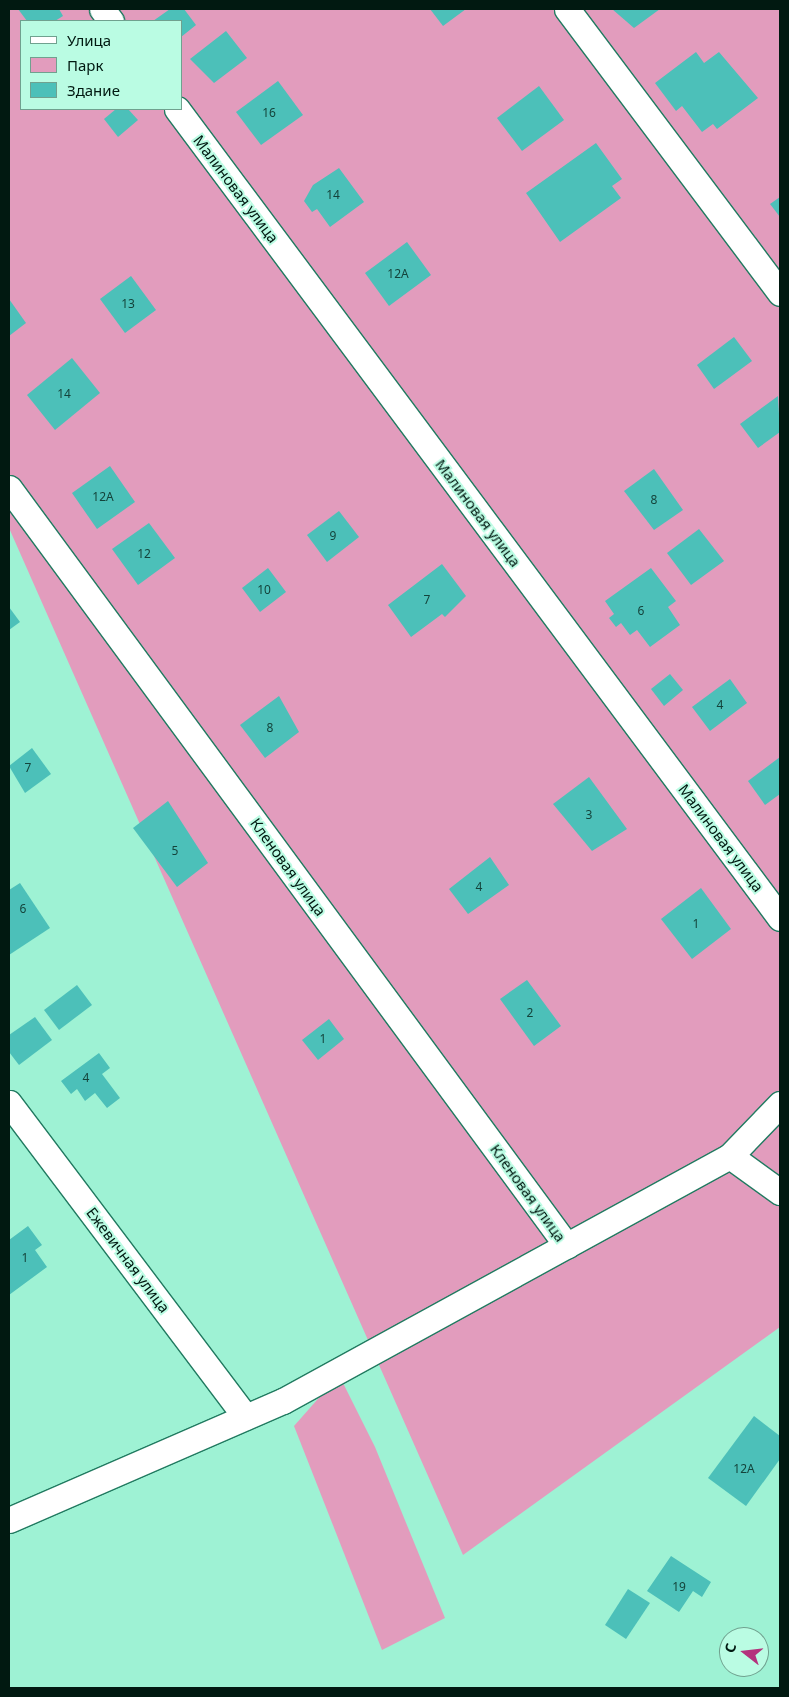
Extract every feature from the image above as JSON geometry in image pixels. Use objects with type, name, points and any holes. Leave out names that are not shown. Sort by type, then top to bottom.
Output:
[{"type":"street","points":[[102,9],[110,20]]},
{"type":"street","points":[[567,9],[780,293]]},
{"type":"street","name":"Малиновая улица","points":[[178,110],[780,918]]},
{"type":"street","name":"Кленовая улица","points":[[9,488],[567,1246]]},
{"type":"street","name":"Ежевичная улица","points":[[9,1104],[246,1417]]},
{"type":"street","points":[[9,1520],[246,1417],[567,1246],[730,1156],[780,1104]]},
{"type":"street","points":[[730,1156],[780,1192]]},
{"type":"green space","points":[[9,9],[780,9],[780,1327],[463,1555],[9,528]]},
{"type":"green space","points":[[339,1375],[375,1447],[445,1618],[382,1650],[294,1426]]},
{"type":"building","points":[[18,9],[59,9],[63,16],[57,20],[26,20]]},
{"type":"building","points":[[170,9],[184,9],[196,25],[182,36],[182,20],[154,20]]},
{"type":"building","points":[[430,9],[466,9],[443,26]]},
{"type":"building","points":[[612,9],[660,9],[634,28]]},
{"type":"building","points":[[226,31],[247,58],[214,83],[190,59]]},
{"type":"building","points":[[696,52],[704,63],[719,52],[758,98],[717,129],[713,124],[702,132],[682,106],[676,111],[655,83]]},
{"type":"building","points":[[278,81],[303,115],[261,145],[236,112]]},
{"type":"building","points":[[539,86],[564,120],[522,151],[497,118]]},
{"type":"building","points":[[115,110],[129,110],[138,120],[118,137],[104,119]]},
{"type":"building","points":[[596,143],[622,179],[612,186],[621,198],[560,242],[526,193]]},
{"type":"building","points":[[339,168],[364,202],[330,227],[317,209],[312,212],[304,201],[313,185]]},
{"type":"building","points":[[780,197],[780,217],[770,204]]},
{"type":"building","points":[[407,242],[431,275],[389,306],[365,273]]},
{"type":"building","points":[[131,276],[156,310],[125,333],[100,299]]},
{"type":"building","points":[[9,299],[26,323],[9,336]]},
{"type":"building","points":[[734,337],[752,361],[714,389],[697,365]]},
{"type":"building","points":[[72,358],[100,393],[55,430],[27,395]]},
{"type":"building","points":[[778,396],[780,432],[758,448],[740,424]]},
{"type":"building","points":[[110,466],[135,502],[97,529],[72,493]]},
{"type":"building","points":[[654,469],[683,510],[654,530],[624,491]]},
{"type":"building","points":[[339,511],[359,537],[327,562],[307,535]]},
{"type":"building","points":[[149,523],[175,558],[138,585],[112,549]]},
{"type":"building","points":[[699,529],[724,561],[691,585],[667,553]]},
{"type":"building","points":[[442,564],[466,596],[445,617],[442,614],[411,637],[388,605]]},
{"type":"building","points":[[268,568],[286,592],[260,612],[242,588]]},
{"type":"building","points":[[651,568],[676,601],[668,607],[680,625],[650,647],[637,630],[630,635],[621,623],[616,627],[609,618],[614,614],[605,601]]},
{"type":"building","points":[[9,607],[20,622],[9,630]]},
{"type":"building","points":[[670,674],[683,690],[664,706],[651,689]]},
{"type":"building","points":[[730,679],[747,703],[710,731],[692,707]]},
{"type":"building","points":[[279,696],[299,732],[265,758],[240,725]]},
{"type":"building","points":[[32,748],[51,774],[25,793],[9,766]]},
{"type":"building","points":[[780,757],[780,794],[765,805],[748,781]]},
{"type":"building","points":[[589,777],[627,829],[592,851],[553,804]]},
{"type":"building","points":[[168,801],[208,863],[177,887],[133,828]]},
{"type":"building","points":[[490,857],[509,885],[468,914],[449,889]]},
{"type":"building","points":[[20,883],[50,928],[9,955],[9,890]]},
{"type":"building","points":[[701,888],[731,929],[692,959],[661,919]]},
{"type":"building","points":[[527,980],[561,1026],[534,1046],[500,999]]},
{"type":"building","points":[[77,985],[92,1005],[59,1030],[44,1010]]},
{"type":"building","points":[[35,1017],[52,1040],[19,1065],[9,1052],[9,1035]]},
{"type":"building","points":[[329,1019],[344,1039],[318,1060],[302,1040]]},
{"type":"building","points":[[99,1053],[110,1068],[102,1074],[120,1098],[107,1108],[95,1093],[85,1101],[77,1089],[71,1094],[61,1081]]},
{"type":"building","points":[[28,1226],[42,1245],[35,1250],[47,1267],[9,1295],[9,1240]]},
{"type":"building","points":[[754,1416],[780,1436],[780,1459],[746,1506],[708,1478]]},
{"type":"building","points":[[671,1556],[711,1582],[702,1597],[693,1591],[679,1612],[647,1591]]},
{"type":"building","points":[[628,1589],[650,1603],[626,1639],[605,1625]]}]
